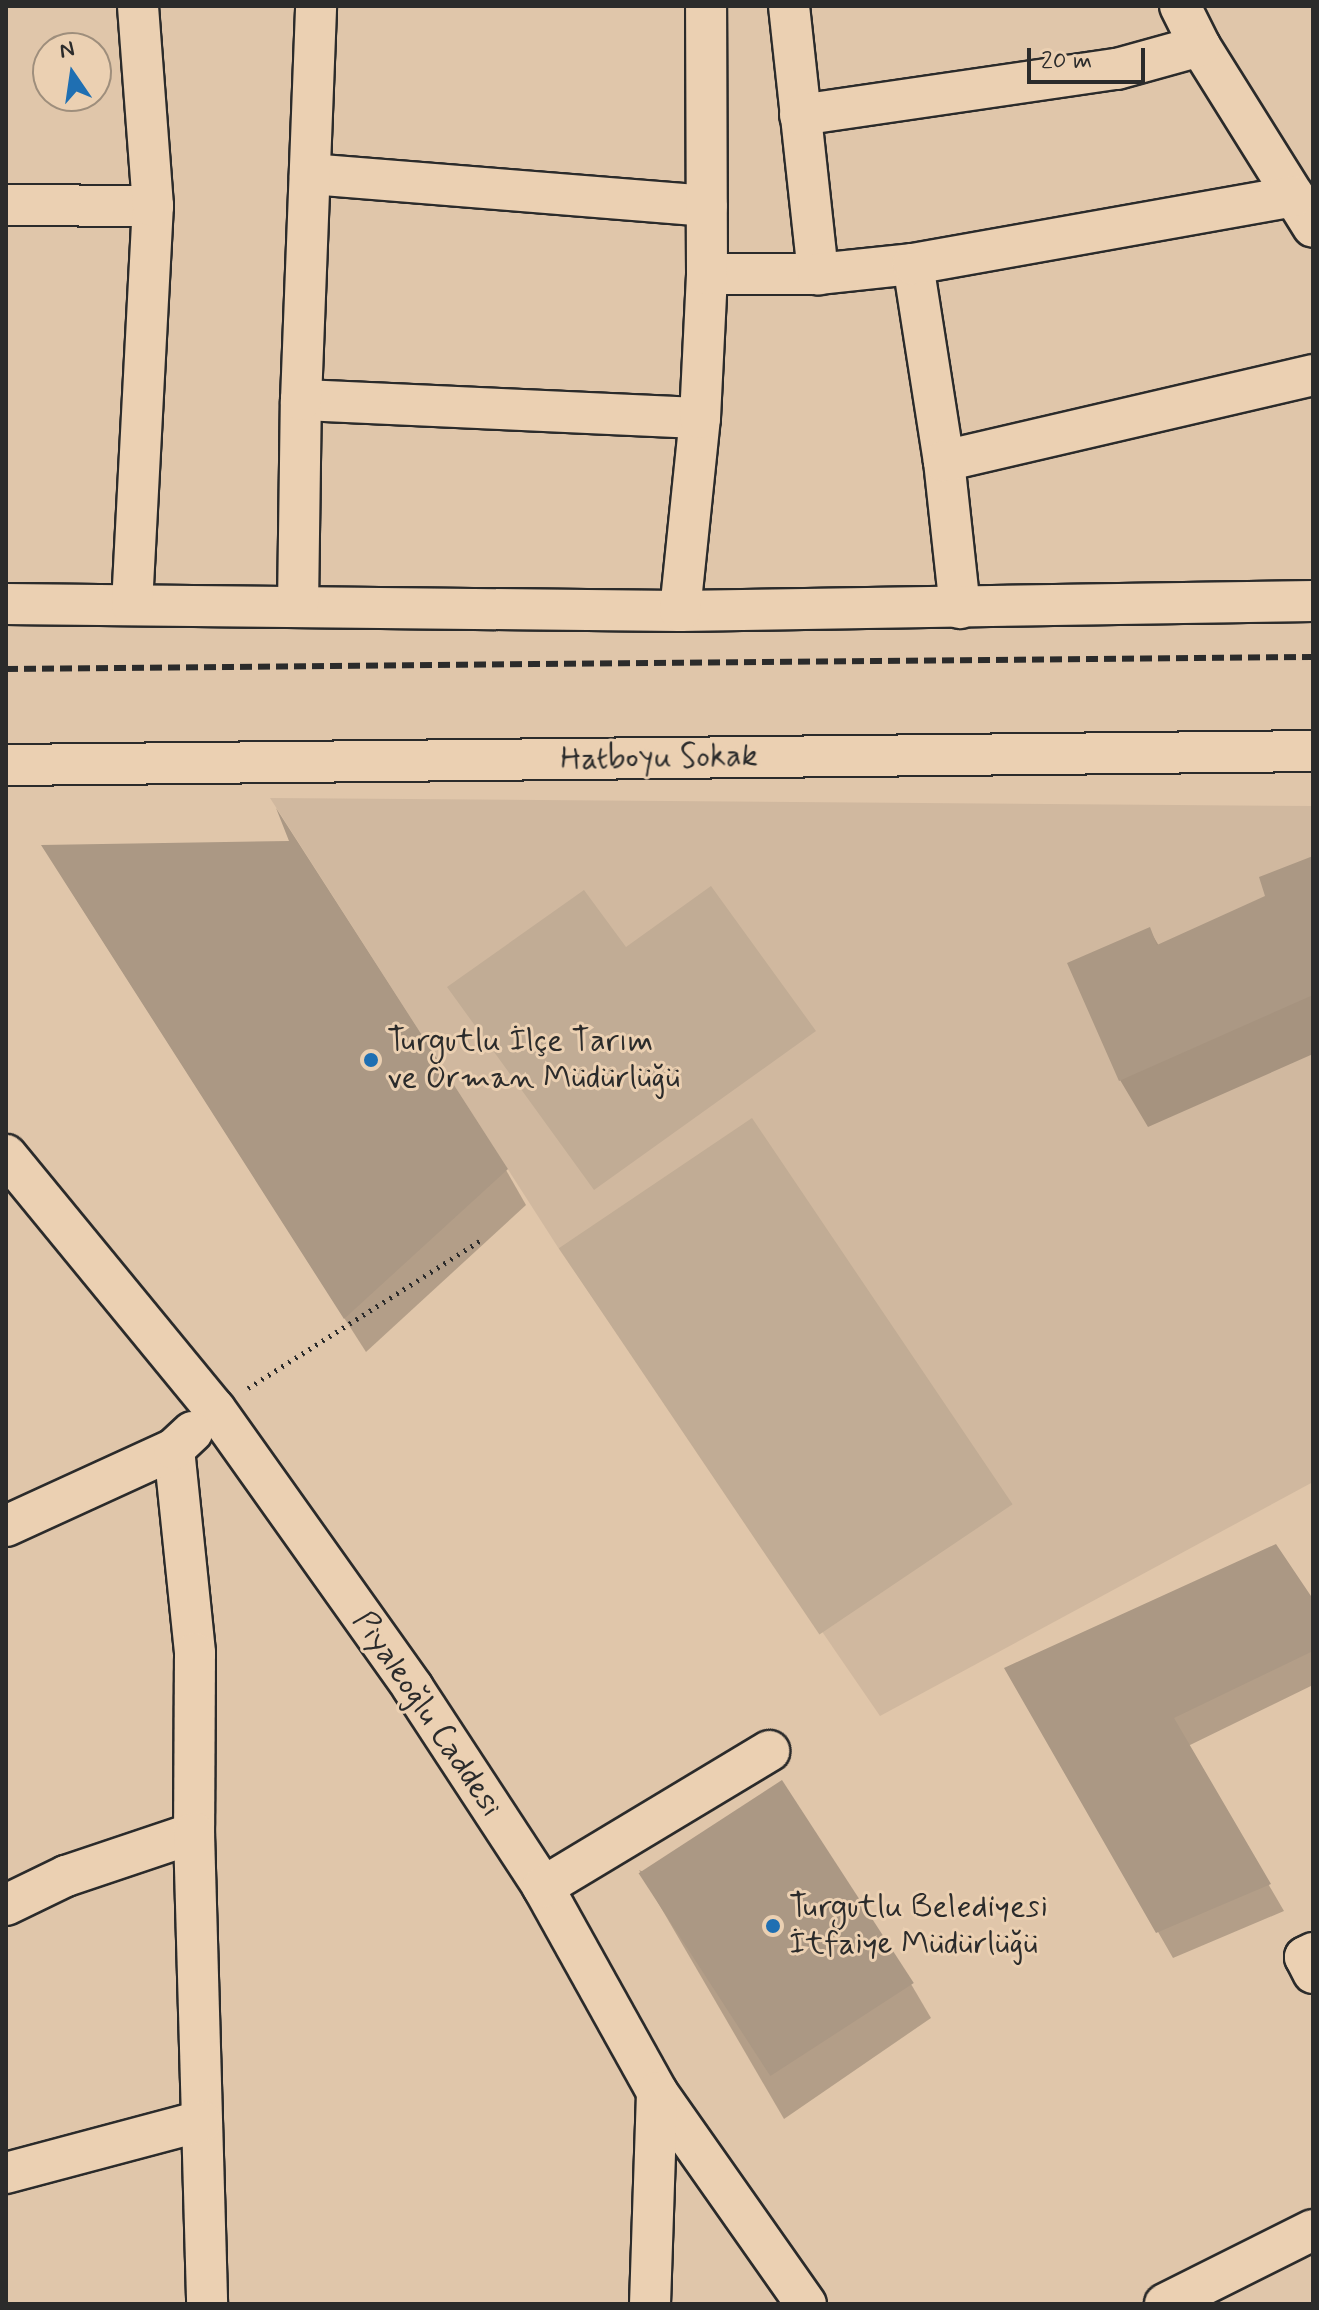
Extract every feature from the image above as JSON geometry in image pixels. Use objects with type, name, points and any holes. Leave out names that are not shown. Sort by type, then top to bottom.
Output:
[{"type":"street","points":[[132,605],[153,206],[138,6]]},
{"type":"street","points":[[298,606],[301,400],[316,6]]},
{"type":"street","points":[[680,611],[700,418],[707,274],[706,6]]},
{"type":"street","points":[[789,6],[818,274]]},
{"type":"street","points":[[707,274],[818,274],[1303,212],[1200,46],[1180,6]]},
{"type":"street","points":[[800,115],[1117,69],[1200,46]]},
{"type":"street","points":[[310,174],[707,206]]},
{"type":"street","points":[[6,205],[153,206]]},
{"type":"street","points":[[913,264],[944,461],[960,608]]},
{"type":"street","points":[[944,461],[1313,375]]},
{"type":"street","points":[[301,400],[700,418]]},
{"type":"street","points":[[6,604],[680,611],[1313,601]]},
{"type":"street","name":"Hatboyu Sokak","points":[[6,765],[1313,751]]},
{"type":"street","name":"Piyaleoğlu Caddesi","points":[[6,1155],[215,1409],[413,1688],[543,1887],[657,2092],[806,2304]]},
{"type":"street","points":[[6,1526],[174,1449],[215,1409]]},
{"type":"street","points":[[174,1449],[195,1653],[194,1833],[207,2304]]},
{"type":"street","points":[[543,1887],[769,1751]]},
{"type":"street","points":[[6,1905],[66,1876],[194,1833]]},
{"type":"street","points":[[1313,1953],[1305,1957],[1313,1973]]},
{"type":"street","points":[[650,2304],[657,2092]]},
{"type":"street","points":[[6,2173],[201,2121]]},
{"type":"street","points":[[1165,2304],[1313,2230]]},
{"type":"path","points":[[215,1409],[480,1241]]},
{"type":"shaded area","points":[[270,798],[1313,806],[1313,1482],[880,1716],[559,1249]]},
{"type":"shaded area","points":[[711,886],[816,1031],[594,1190],[447,987],[584,890],[626,947]]},
{"type":"shaded area","points":[[752,1118],[1013,1504],[819,1635],[559,1248]]},
{"type":"building","name":"Turgutlu İlçe Tarım ve Orman Müdürlüğü","points":[[276,808],[508,1169],[344,1319],[41,845],[289,841]]},
{"type":"building","points":[[1313,856],[1313,995],[1119,1081],[1067,963],[1150,927],[1157,945],[1265,896],[1259,877]]},
{"type":"building","points":[[1276,1544],[1313,1599],[1313,1651],[1174,1718],[1271,1884],[1156,1933],[1004,1668]]},
{"type":"building","name":"Turgutlu Belediyesi İtfaiye Müdürlüğü","points":[[782,1780],[914,1983],[770,2076],[639,1873]]},
{"type":"railway","points":[[6,669],[1313,657]]},
{"type":"place","name":"Turgutlu İlçe Tarım ve Orman Müdürlüğü","points":[[371,1060]]},
{"type":"place","name":"Turgutlu Belediyesi İtfaiye Müdürlüğü","points":[[773,1926]]}]
